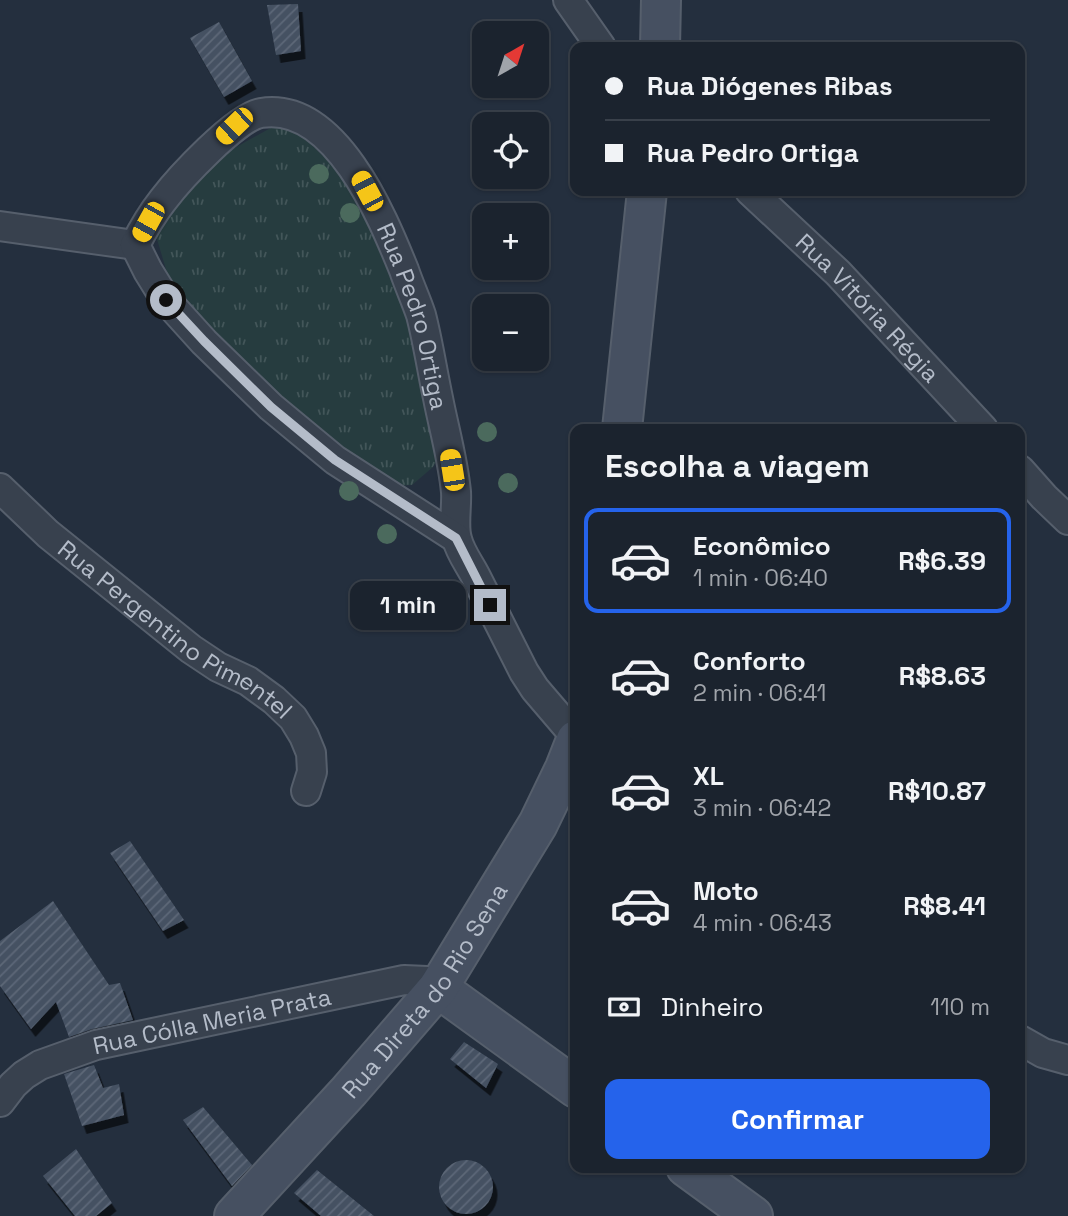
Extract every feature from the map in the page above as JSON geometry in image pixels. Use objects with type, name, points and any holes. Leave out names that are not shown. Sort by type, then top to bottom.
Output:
[{"type":"main road","points":[[660,42],[661,0]]},
{"type":"main road","points":[[623,424],[646,196]]},
{"type":"main road","name":"Rua Direta do Rio Sena","points":[[234,1216],[349,1091],[438,988],[538,824],[570,755]]},
{"type":"main road","points":[[438,988],[570,1084]]},
{"type":"main road","points":[[694,1173],[753,1216]]},
{"type":"street","points":[[568,0],[597,42]]},
{"type":"street","name":"Rua Pedro Ortiga","points":[[135,245],[163,199],[234,126],[253,115],[291,115],[323,134],[339,149],[357,172],[388,230],[421,314],[456,492],[456,538],[524,672],[570,732]]},
{"type":"street","name":"Rua Vitória Régia","points":[[755,196],[838,274],[978,424]]},
{"type":"street","points":[[0,226],[135,245],[166,300],[271,407],[335,460],[456,538]]},
{"type":"street","points":[[1025,476],[1068,520]]},
{"type":"street","name":"Rua Pergentino Pimentel","points":[[0,488],[48,534],[191,649],[218,667],[248,681],[293,718],[311,753],[312,772],[306,791]]},
{"type":"street","name":"Rua Cólla Meria Prata","points":[[0,1102],[13,1085],[40,1065],[96,1045],[404,980],[427,981],[438,988]]},
{"type":"street","points":[[1025,1043],[1068,1060]]},
{"type":"green space","points":[[276,125],[300,134],[338,170],[367,223],[399,298],[426,379],[441,454],[433,467],[412,485],[395,486],[375,476],[281,399],[171,286],[154,229],[176,198],[231,150]]},
{"type":"building","points":[[298,4],[301,51],[276,55],[267,5]]},
{"type":"building","points":[[219,22],[252,81],[224,97],[190,38]]},
{"type":"building","points":[[130,841],[184,920],[163,931],[110,853]]},
{"type":"building","points":[[53,901],[109,985],[120,983],[133,1020],[69,1037],[56,1002],[31,1029],[0,986],[0,941]]},
{"type":"building","points":[[464,1042],[498,1064],[486,1088],[450,1059]]},
{"type":"building","points":[[94,1065],[103,1088],[119,1084],[124,1115],[82,1126],[64,1074]]},
{"type":"building","points":[[203,1107],[252,1165],[232,1186],[183,1120]]},
{"type":"building","points":[[76,1149],[112,1203],[96,1216],[75,1216],[43,1176]]},
{"type":"building","points":[[466,1160],[485,1168],[493,1187],[485,1206],[466,1214],[447,1206],[439,1187],[447,1168]]},
{"type":"building","points":[[317,1170],[374,1216],[321,1216],[294,1193]]},
{"type":"route","points":[[166,300],[271,407],[335,460],[456,538],[490,605]]}]
